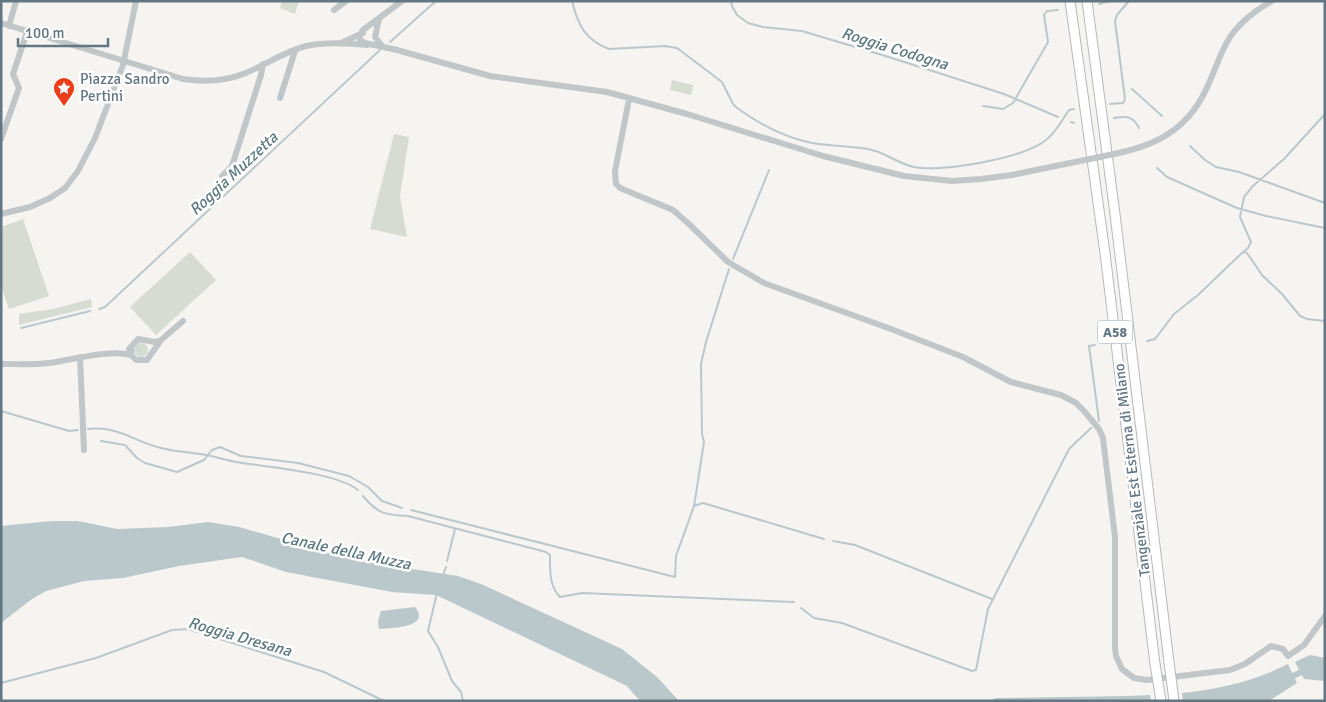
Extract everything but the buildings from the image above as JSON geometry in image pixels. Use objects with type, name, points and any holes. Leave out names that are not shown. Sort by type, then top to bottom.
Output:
[{"type":"highway","name":"Tangenziale Est Esterna di Milano","points":[[1070,1],[1105,254],[1160,701]]},
{"type":"highway","name":"Tangenziale Est Esterna di Milano","points":[[1086,1],[1116,223],[1174,701]]},
{"type":"street","points":[[9,26],[16,1]]},
{"type":"street","points":[[1,214],[23,209],[58,194],[70,182],[83,163],[92,145],[124,61],[136,1]]},
{"type":"street","points":[[334,10],[346,1]]},
{"type":"street","points":[[342,42],[360,35],[363,30],[378,22],[401,1]]},
{"type":"street","points":[[360,35],[362,42],[490,76],[591,90],[687,114],[823,156],[890,173],[952,181],[1012,175],[1118,153],[1152,143],[1168,134],[1182,123],[1202,97],[1232,34],[1253,12],[1272,1]]},
{"type":"street","points":[[378,22],[375,37],[378,46]]},
{"type":"street","points":[[1,23],[183,79],[216,81],[243,74],[306,46],[342,42],[378,46]]},
{"type":"street","points":[[1,139],[19,88],[13,74],[27,32]]},
{"type":"street","points":[[280,98],[295,50]]},
{"type":"street","points":[[222,176],[232,166],[263,64]]},
{"type":"street","points":[[629,99],[615,170],[616,184],[620,188],[673,210],[728,262],[764,284],[891,329],[954,354],[1011,382],[1061,394],[1076,403],[1084,411],[1099,429],[1103,438],[1115,537],[1115,648],[1118,663],[1127,674],[1134,678],[1147,680],[1220,673],[1238,668],[1271,646],[1282,649],[1288,656],[1304,645],[1325,616]]},
{"type":"street","points":[[131,351],[136,360],[143,361],[150,358],[161,340],[183,321]]},
{"type":"street","points":[[131,351],[135,341],[138,339],[155,342],[161,340]]},
{"type":"street","points":[[149,341],[152,344],[153,352]]},
{"type":"street","points":[[1,364],[47,363],[131,351]]},
{"type":"street","points":[[80,357],[84,450]]},
{"type":"shaded area","points":[[282,1],[299,1],[295,14],[280,8]]},
{"type":"shaded area","points":[[672,80],[693,85],[691,95],[670,90]]},
{"type":"shaded area","points":[[394,134],[409,137],[400,196],[407,237],[370,229]]},
{"type":"shaded area","points":[[23,219],[49,296],[9,309],[1,286],[1,227]]},
{"type":"shaded area","points":[[190,252],[216,280],[156,335],[130,307]]},
{"type":"shaded area","points":[[91,299],[92,307],[19,325],[19,314],[53,309]]},
{"type":"shaded area","points":[[141,343],[146,345],[148,350],[146,355],[141,357],[136,355],[134,350],[136,345]]},
{"type":"shaded area","points":[[52,521],[78,521],[117,529],[168,527],[208,522],[239,527],[354,560],[458,576],[481,584],[622,649],[657,677],[679,701],[640,701],[627,686],[436,595],[392,592],[286,572],[242,557],[179,566],[123,578],[84,581],[46,591],[32,599],[1,623],[1,526]]},
{"type":"shaded area","points":[[415,607],[419,614],[418,619],[414,623],[400,627],[379,629],[378,621],[381,611]]},
{"type":"shaded area","points":[[1310,655],[1325,658],[1325,681],[1304,679],[1295,662]]},
{"type":"shaded area","points":[[1288,664],[1297,683],[1269,701],[1183,701],[1182,693],[1236,683],[1263,675]]},
{"type":"shaded area","points":[[1150,695],[1151,701],[989,701],[996,698]]},
{"type":"waterway","name":"Roggia Muzzetta","points":[[390,42],[436,1]]},
{"type":"waterway","name":"Roggia Muzzetta","points":[[572,1],[580,24],[594,41],[609,49],[665,46],[677,48],[722,82],[737,108],[773,129],[802,141],[874,151],[914,167],[943,168],[962,166],[1020,153],[1035,147],[1050,137],[1069,110],[1074,109]]},
{"type":"waterway","name":"Roggia Codogna","points":[[731,1],[737,15],[748,23],[763,27],[802,31],[892,58],[1004,94],[1058,117]]},
{"type":"waterway","points":[[1099,4],[1110,1]]},
{"type":"waterway","points":[[1110,104],[1123,103],[1125,99],[1115,21],[1117,15],[1129,1]]},
{"type":"waterway","points":[[983,106],[1003,109],[1013,103],[1048,42],[1044,15],[1047,11],[1058,10]]},
{"type":"waterway","name":"Roggia Muzzetta","points":[[99,309],[105,307],[380,50]]},
{"type":"waterway","points":[[1132,89],[1162,116]]},
{"type":"waterway","points":[[1243,252],[1251,242],[1240,217],[1244,197],[1253,186],[1284,159],[1325,114]]},
{"type":"waterway","name":"Roggia Codogna","points":[[1114,118],[1132,119],[1139,128]]},
{"type":"waterway","points":[[1190,146],[1216,167],[1239,172],[1325,203]]},
{"type":"waterway","name":"Roggia Codogna","points":[[1157,168],[1167,177],[1237,208],[1325,228]]},
{"type":"waterway","points":[[733,259],[769,170]]},
{"type":"waterway","points":[[1147,341],[1155,339],[1174,314],[1198,295],[1243,252],[1247,253],[1262,275],[1282,294],[1300,316],[1307,319],[1325,321]]},
{"type":"waterway","points":[[411,510],[675,577],[676,556],[694,506],[704,442],[702,434],[701,364],[729,269]]},
{"type":"waterway","name":"Roggia Muzzetta","points":[[21,328],[90,311]]},
{"type":"waterway","points":[[1095,345],[1089,346],[1099,421]]},
{"type":"waterway","points":[[1,411],[69,431],[78,430]]},
{"type":"waterway","points":[[801,608],[814,618],[842,623],[972,671],[976,670],[988,609],[1069,449],[1091,428]]},
{"type":"waterway","points":[[88,429],[118,432],[167,449],[317,475],[348,484],[358,490]]},
{"type":"waterway","points":[[101,441],[125,445],[137,458],[145,463],[177,472],[204,460],[212,450],[220,447],[241,456],[298,463],[349,476],[368,487],[382,501],[402,508]]},
{"type":"waterway","points":[[363,496],[373,507],[388,514],[408,516],[546,552],[550,555],[552,583],[560,597],[582,593],[794,602]]},
{"type":"waterway","points":[[694,506],[703,503],[824,539]]},
{"type":"waterway","points":[[447,561],[455,529]]},
{"type":"waterway","points":[[833,541],[855,545],[992,599]]},
{"type":"waterway","points":[[443,575],[446,567]]},
{"type":"waterway","points":[[437,593],[428,631],[438,647],[452,681],[461,692],[463,701]]},
{"type":"waterway","name":"Roggia Dresana","points":[[1,683],[96,658],[172,630],[188,629],[324,672],[384,701]]},
{"type":"waterway","name":"Canale della Muzza","points":[[1286,679],[1306,670]]},
{"type":"place","name":"Piazza Sandro Pertini","points":[[64,107]]}]
